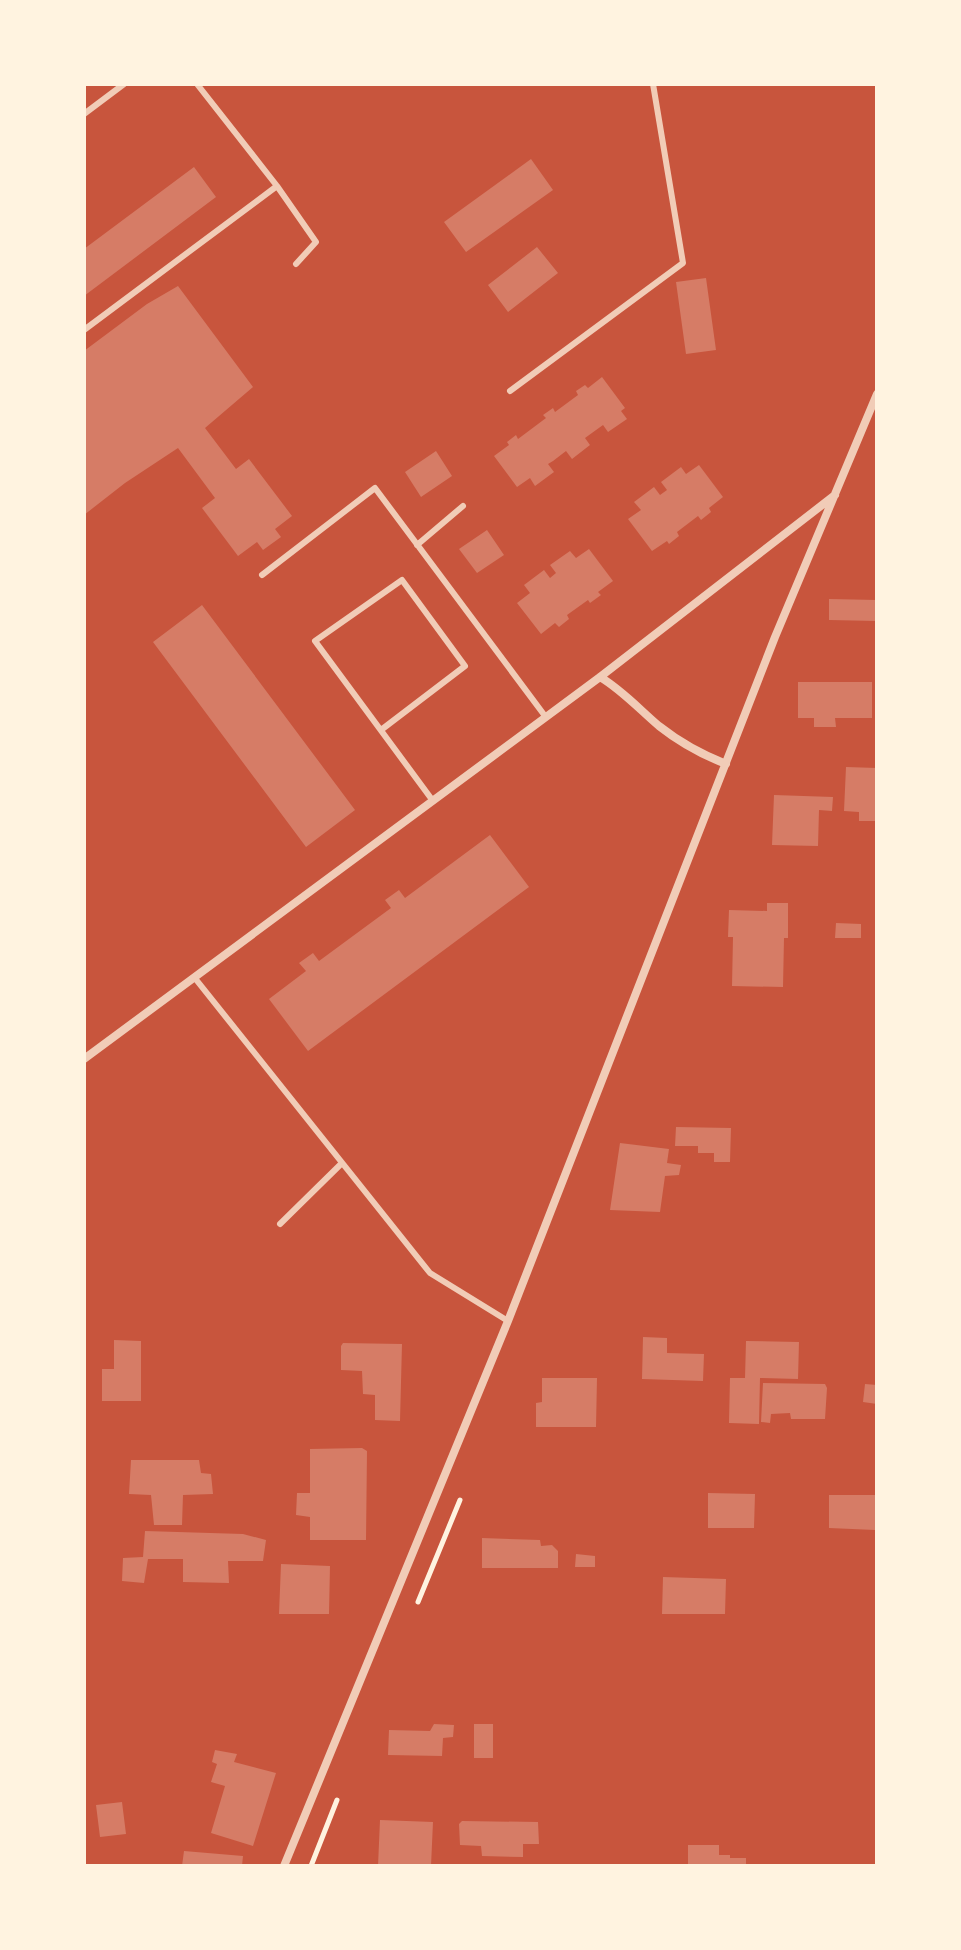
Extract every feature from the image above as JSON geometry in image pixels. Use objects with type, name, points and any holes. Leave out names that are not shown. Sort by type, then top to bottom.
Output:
[{"type":"street","points":[[284,1866],[508,1321],[775,637],[876,399]]},
{"type":"street","points":[[84,1059],[600,677],[836,495]]},
{"type":"street","points":[[600,677],[662,728],[726,764]]},
{"type":"lane","points":[[84,114],[124,84]]},
{"type":"lane","points":[[197,84],[277,186],[316,242],[296,264]]},
{"type":"lane","points":[[510,391],[683,263],[653,84]]},
{"type":"lane","points":[[84,330],[277,186]]},
{"type":"lane","points":[[262,575],[375,488],[545,716]]},
{"type":"lane","points":[[417,545],[463,506]]},
{"type":"lane","points":[[381,730],[465,666],[402,580],[315,641],[433,801]]},
{"type":"lane","points":[[194,977],[430,1273],[508,1321]]},
{"type":"lane","points":[[280,1224],[342,1163]]},
{"type":"building","points":[[531,159],[553,190],[466,252],[444,222]]},
{"type":"building","points":[[194,167],[216,197],[84,296],[84,249]]},
{"type":"building","points":[[537,247],[558,273],[508,312],[488,285]]},
{"type":"building","points":[[706,278],[716,350],[686,354],[676,282]]},
{"type":"building","points":[[178,286],[253,387],[205,428],[236,469],[249,459],[292,516],[275,529],[281,537],[263,550],[257,542],[238,556],[202,508],[215,498],[178,448],[84,515],[84,351],[147,304]]},
{"type":"building","points":[[602,377],[625,408],[621,411],[627,419],[608,432],[603,425],[585,438],[590,445],[572,459],[566,451],[548,464],[554,472],[535,486],[530,478],[517,487],[494,456],[509,445],[507,442],[516,435],[518,439],[546,418],[543,415],[553,408],[555,412],[578,395],[576,391],[585,385],[588,388]]},
{"type":"building","points":[[436,451],[452,476],[421,497],[405,472]]},
{"type":"building","points":[[699,465],[723,497],[709,508],[711,512],[701,520],[698,516],[677,532],[679,536],[669,544],[667,541],[652,551],[628,519],[641,510],[634,502],[654,487],[660,495],[667,490],[661,482],[681,467],[686,474]]},
{"type":"building","points":[[487,530],[504,555],[477,573],[459,549]]},
{"type":"building","points":[[589,549],[613,581],[598,592],[601,595],[567,615],[569,619],[559,627],[555,623],[541,634],[517,603],[530,593],[524,585],[544,570],[550,578],[556,573],[550,565],[570,551],[576,558]]},
{"type":"building","points":[[829,599],[877,600],[877,621],[829,620]]},
{"type":"building","points":[[202,605],[355,810],[306,847],[153,642]]},
{"type":"building","points":[[798,682],[872,682],[872,718],[835,718],[836,727],[814,727],[814,718],[798,718]]},
{"type":"building","points":[[846,767],[877,768],[877,821],[859,821],[859,812],[844,811]]},
{"type":"building","points":[[774,795],[833,797],[832,811],[819,810],[818,846],[772,845]]},
{"type":"building","points":[[490,835],[529,887],[308,1051],[269,999],[306,971],[299,963],[313,953],[319,961],[391,908],[385,900],[399,890],[405,898]]},
{"type":"building","points":[[767,903],[788,903],[783,987],[732,986],[733,937],[728,937],[729,910],[767,911]]},
{"type":"building","points":[[836,923],[861,924],[861,938],[835,938]]},
{"type":"building","points":[[676,1127],[731,1128],[730,1162],[714,1162],[714,1153],[698,1153],[698,1146],[675,1146]]},
{"type":"building","points":[[620,1143],[669,1149],[667,1163],[681,1165],[679,1175],[665,1176],[660,1212],[610,1210]]},
{"type":"building","points":[[643,1337],[667,1338],[667,1353],[704,1354],[703,1381],[642,1379]]},
{"type":"building","points":[[114,1340],[141,1341],[141,1401],[102,1401],[102,1369],[114,1369]]},
{"type":"building","points":[[746,1341],[799,1342],[798,1379],[760,1378],[759,1424],[729,1423],[730,1378],[745,1378]]},
{"type":"building","points":[[343,1343],[402,1344],[400,1421],[375,1420],[375,1395],[363,1394],[362,1371],[341,1370]]},
{"type":"building","points":[[542,1378],[597,1378],[596,1427],[536,1427],[536,1403],[542,1402]]},
{"type":"building","points":[[763,1383],[825,1384],[825,1419],[791,1419],[790,1413],[771,1414],[770,1423],[761,1422]]},
{"type":"building","points":[[865,1384],[877,1385],[877,1404],[863,1402]]},
{"type":"building","points":[[362,1448],[367,1451],[366,1540],[310,1540],[310,1517],[296,1515],[297,1493],[310,1493],[310,1449]]},
{"type":"building","points":[[131,1460],[199,1460],[201,1473],[211,1474],[213,1494],[183,1495],[182,1525],[154,1525],[151,1495],[129,1494]]},
{"type":"building","points":[[708,1493],[755,1494],[754,1528],[708,1528]]},
{"type":"building","points":[[829,1495],[877,1495],[875,1530],[829,1528]]},
{"type":"building","points":[[145,1531],[243,1534],[266,1540],[263,1561],[228,1561],[229,1583],[183,1582],[183,1559],[148,1559],[144,1583],[122,1581],[123,1558],[143,1557]]},
{"type":"building","points":[[482,1538],[540,1540],[541,1546],[552,1545],[558,1551],[558,1568],[482,1568]]},
{"type":"building","points":[[576,1554],[595,1556],[595,1567],[575,1567]]},
{"type":"building","points":[[281,1564],[330,1566],[329,1614],[279,1614]]},
{"type":"building","points":[[663,1577],[726,1579],[725,1614],[662,1614]]},
{"type":"building","points":[[434,1724],[454,1725],[453,1737],[443,1738],[442,1756],[388,1755],[389,1730],[430,1731]]},
{"type":"building","points":[[474,1724],[493,1724],[493,1758],[474,1758]]},
{"type":"building","points":[[215,1750],[237,1754],[234,1762],[276,1773],[253,1846],[211,1833],[225,1786],[211,1782],[217,1764],[212,1762]]},
{"type":"building","points":[[122,1802],[126,1834],[100,1837],[96,1805]]},
{"type":"building","points":[[380,1820],[433,1822],[431,1866],[378,1866]]},
{"type":"building","points":[[462,1821],[538,1822],[539,1844],[523,1844],[523,1857],[482,1856],[481,1846],[460,1845],[459,1824]]},
{"type":"building","points":[[688,1845],[719,1845],[719,1855],[746,1858],[746,1866],[688,1866]]},
{"type":"building","points":[[184,1851],[243,1856],[242,1866],[182,1866]]}]
